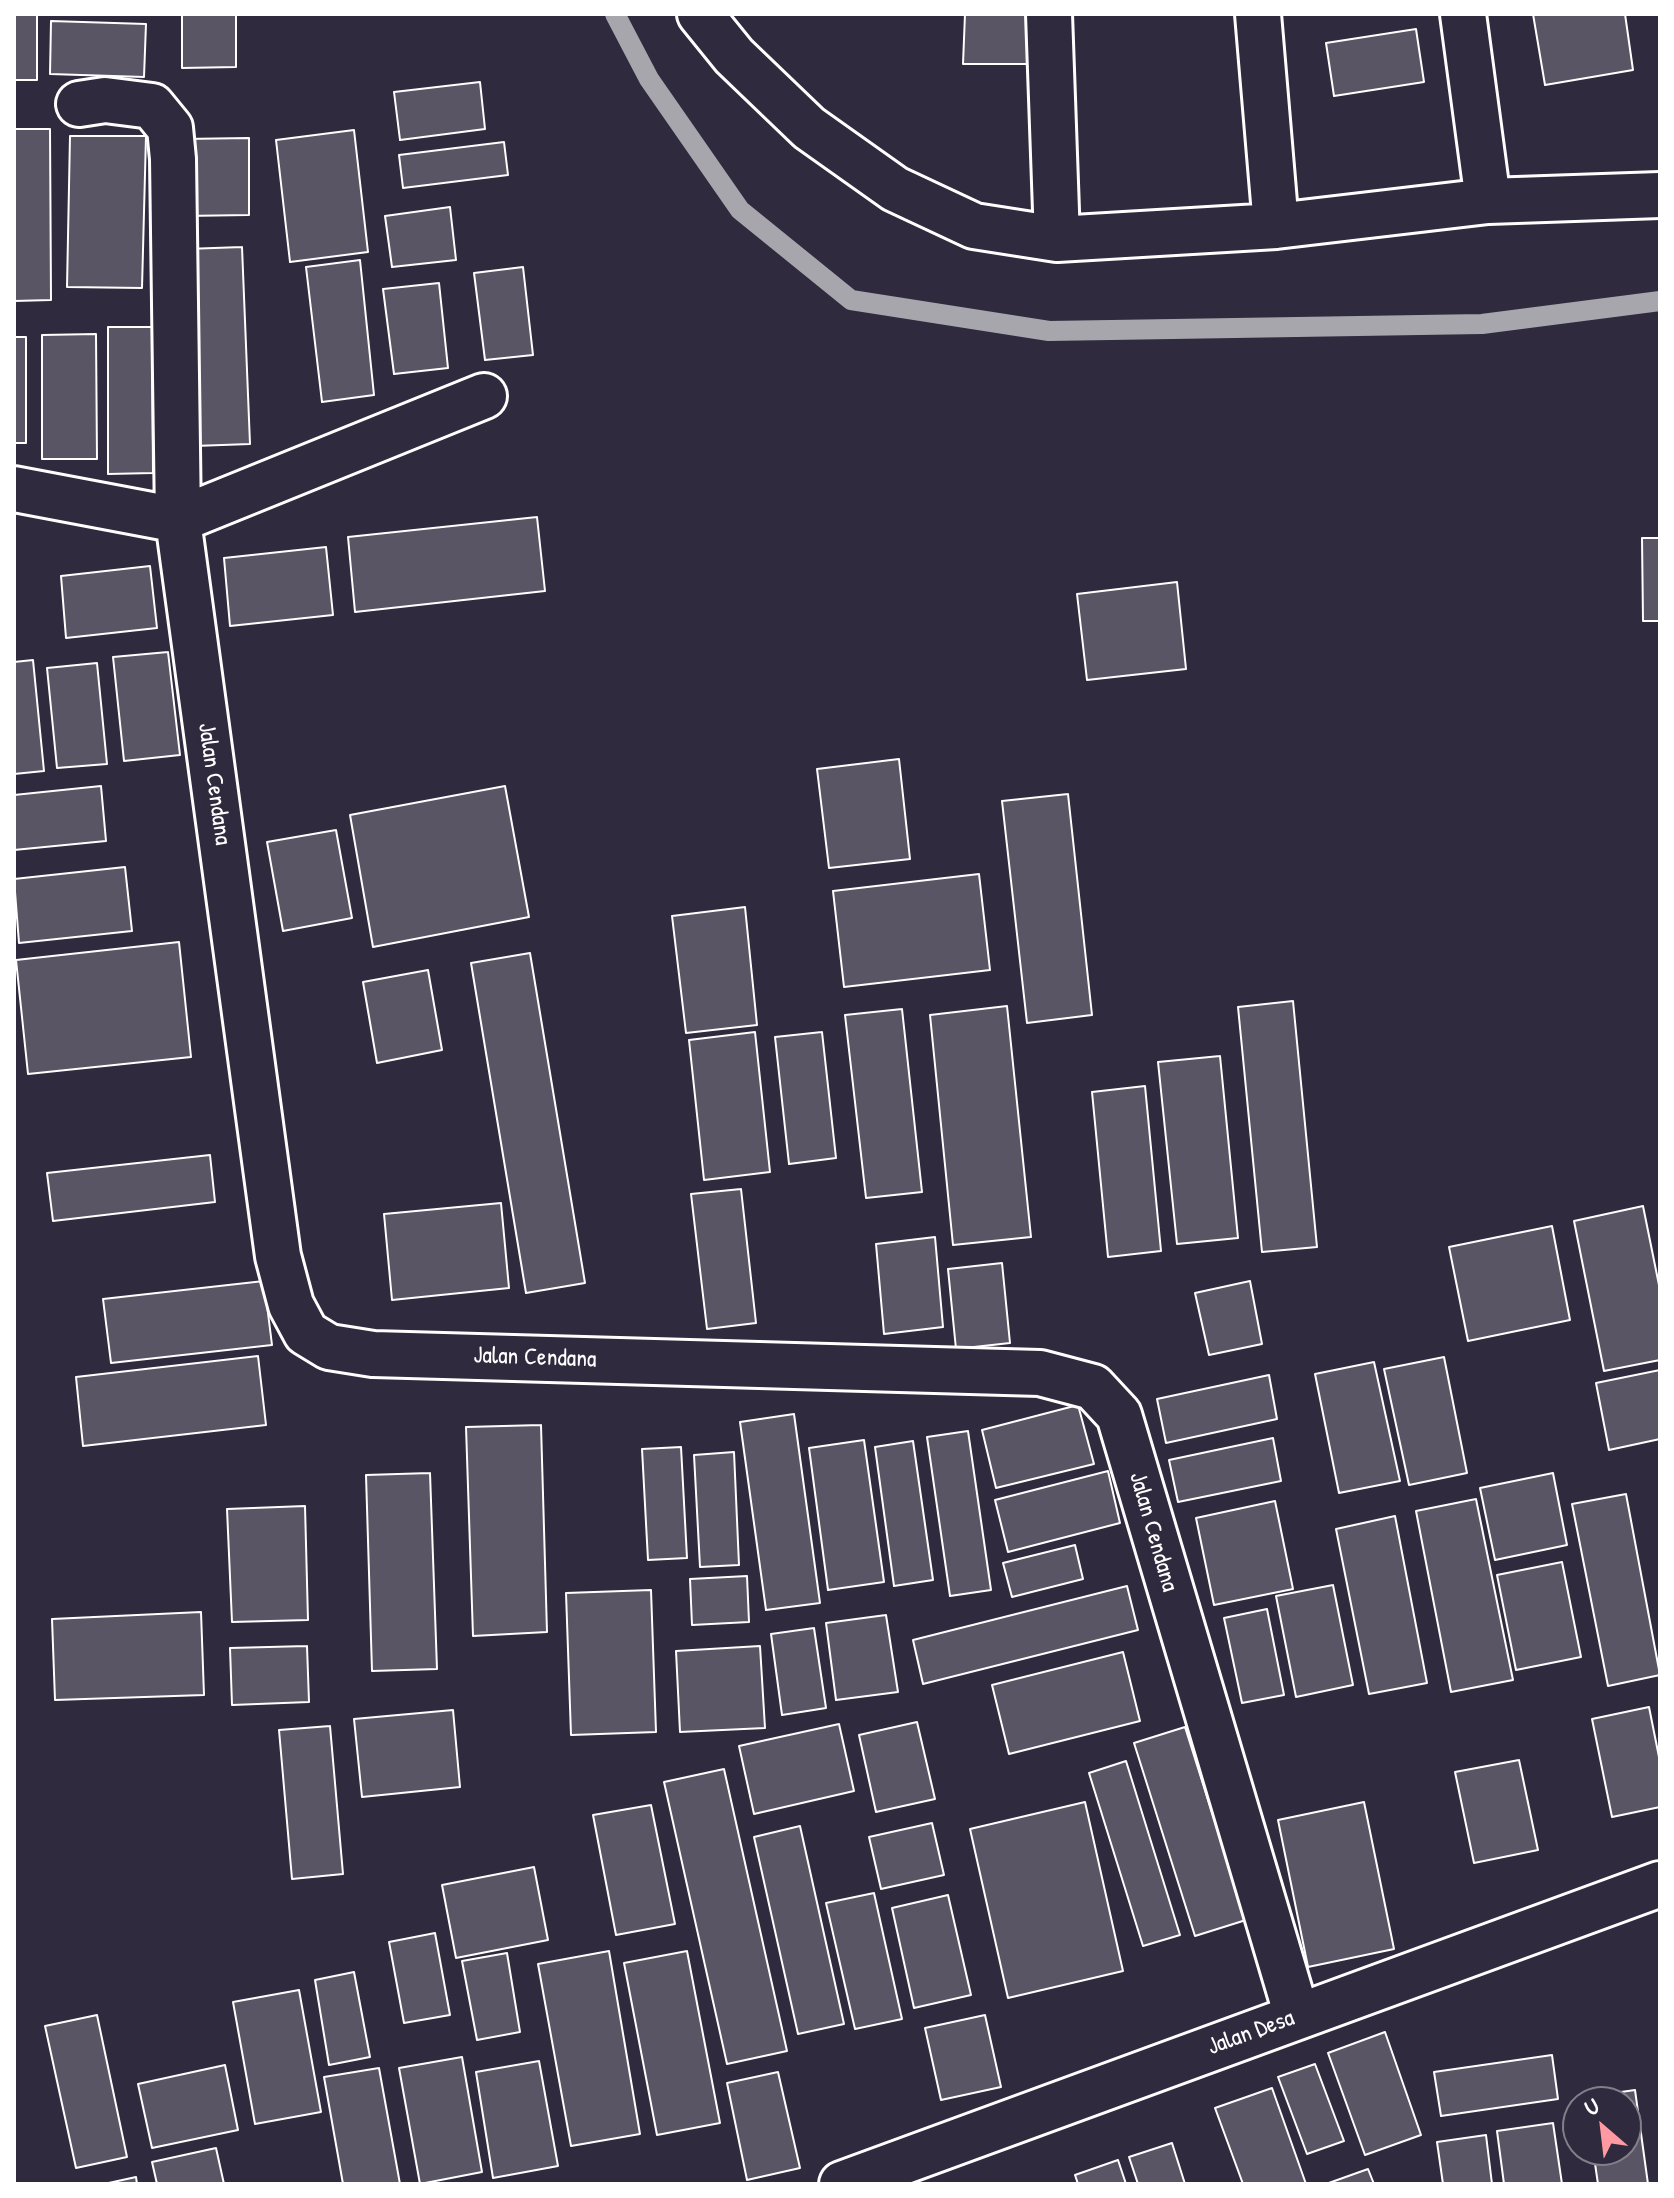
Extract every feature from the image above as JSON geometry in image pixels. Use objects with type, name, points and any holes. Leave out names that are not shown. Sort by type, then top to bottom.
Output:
[{"type":"street","points":[[700,14],[734,56],[809,128],[895,189],[974,226],[1057,239],[1276,226],[1488,201],[1660,195]]},
{"type":"street","points":[[1049,14],[1057,239]]},
{"type":"street","points":[[1258,14],[1276,226]]},
{"type":"street","points":[[1463,14],[1488,201]]},
{"type":"street","name":"Jalan Cendana","points":[[79,104],[105,100],[152,106],[170,128],[178,520],[278,1256],[291,1305],[306,1333],[329,1347],[373,1354],[1040,1373],[1093,1387],[1119,1415],[1297,2016]]},
{"type":"street","points":[[14,489],[178,520],[484,396]]},
{"type":"street","name":"Jalan Desa","points":[[842,2184],[1660,1884]]},
{"type":"building","points":[[14,14],[37,14],[37,80],[14,80]]},
{"type":"building","points":[[182,14],[236,14],[236,67],[182,68]]},
{"type":"building","points":[[965,14],[1035,14],[1035,64],[963,64]]},
{"type":"building","points":[[1533,14],[1625,14],[1633,70],[1545,85]]},
{"type":"building","points":[[51,21],[146,24],[144,77],[50,74]]},
{"type":"building","points":[[1416,29],[1424,82],[1334,96],[1326,43]]},
{"type":"building","points":[[480,82],[485,129],[400,140],[394,92]]},
{"type":"building","points":[[14,129],[50,129],[51,300],[14,301]]},
{"type":"building","points":[[354,130],[368,252],[290,262],[276,140]]},
{"type":"building","points":[[70,136],[146,136],[142,288],[67,287]]},
{"type":"building","points":[[249,138],[249,215],[183,216],[183,139]]},
{"type":"building","points":[[504,142],[508,175],[403,188],[399,155]]},
{"type":"building","points":[[450,207],[456,260],[392,267],[385,216]]},
{"type":"building","points":[[242,247],[250,444],[194,446],[186,249]]},
{"type":"building","points":[[360,260],[374,395],[322,402],[306,267]]},
{"type":"building","points":[[523,267],[533,355],[485,360],[474,273]]},
{"type":"building","points":[[439,283],[448,368],[394,374],[383,289]]},
{"type":"building","points":[[108,327],[152,327],[153,473],[108,474]]},
{"type":"building","points":[[96,334],[97,459],[42,459],[42,335]]},
{"type":"building","points":[[14,337],[26,337],[26,443],[14,443]]},
{"type":"building","points":[[537,517],[545,591],[355,612],[348,537]]},
{"type":"building","points":[[1642,538],[1660,538],[1660,621],[1643,621]]},
{"type":"building","points":[[326,547],[333,615],[230,626],[224,558]]},
{"type":"building","points":[[150,566],[157,628],[66,638],[61,576]]},
{"type":"building","points":[[1177,582],[1186,669],[1087,680],[1077,594]]},
{"type":"building","points":[[168,652],[180,755],[124,761],[113,657]]},
{"type":"building","points":[[33,660],[44,771],[14,774],[14,662]]},
{"type":"building","points":[[97,663],[107,764],[57,768],[47,668]]},
{"type":"building","points":[[899,759],[910,859],[829,868],[817,769]]},
{"type":"building","points":[[101,786],[106,841],[14,850],[14,795]]},
{"type":"building","points":[[505,786],[529,917],[373,947],[350,815]]},
{"type":"building","points":[[1068,794],[1092,1015],[1027,1023],[1002,801]]},
{"type":"building","points":[[336,830],[352,918],[283,931],[267,842]]},
{"type":"building","points":[[125,867],[132,931],[19,943],[14,879]]},
{"type":"building","points":[[979,874],[990,970],[844,987],[833,891]]},
{"type":"building","points":[[745,907],[757,1025],[686,1033],[672,916]]},
{"type":"building","points":[[179,942],[191,1057],[28,1074],[16,960]]},
{"type":"building","points":[[530,953],[585,1283],[526,1293],[471,963]]},
{"type":"building","points":[[428,970],[442,1050],[377,1063],[363,982]]},
{"type":"building","points":[[1293,1001],[1317,1247],[1262,1252],[1238,1007]]},
{"type":"building","points":[[1007,1006],[1031,1237],[953,1245],[930,1015]]},
{"type":"building","points":[[902,1009],[922,1192],[866,1198],[845,1015]]},
{"type":"building","points":[[755,1032],[770,1172],[704,1180],[689,1040]]},
{"type":"building","points":[[822,1032],[836,1158],[789,1164],[775,1037]]},
{"type":"building","points":[[1220,1056],[1238,1238],[1177,1244],[1158,1062]]},
{"type":"building","points":[[1145,1086],[1161,1251],[1108,1257],[1092,1092]]},
{"type":"building","points":[[210,1155],[215,1202],[53,1221],[47,1173]]},
{"type":"building","points":[[741,1189],[756,1323],[707,1329],[691,1194]]},
{"type":"building","points":[[501,1203],[509,1288],[392,1300],[384,1214]]},
{"type":"building","points":[[1643,1206],[1660,1290],[1660,1360],[1604,1371],[1574,1221]]},
{"type":"building","points":[[1552,1226],[1570,1320],[1468,1341],[1449,1247]]},
{"type":"building","points":[[935,1237],[943,1327],[884,1334],[876,1244]]},
{"type":"building","points":[[1002,1263],[1010,1343],[956,1349],[948,1269]]},
{"type":"building","points":[[264,1281],[272,1345],[111,1363],[103,1299]]},
{"type":"building","points":[[1250,1281],[1262,1344],[1209,1355],[1195,1293]]},
{"type":"building","points":[[258,1356],[266,1425],[83,1446],[76,1377]]},
{"type":"building","points":[[1444,1357],[1467,1473],[1409,1485],[1384,1369]]},
{"type":"building","points":[[1374,1362],[1400,1481],[1339,1493],[1315,1374]]},
{"type":"building","points":[[1660,1370],[1660,1439],[1609,1450],[1596,1383]]},
{"type":"building","points":[[1269,1375],[1277,1419],[1166,1443],[1157,1399]]},
{"type":"building","points":[[1078,1405],[1094,1464],[996,1488],[982,1430]]},
{"type":"building","points":[[794,1414],[820,1603],[766,1610],[740,1422]]},
{"type":"building","points":[[541,1425],[547,1632],[473,1636],[466,1427]]},
{"type":"building","points":[[968,1431],[991,1590],[950,1596],[927,1437]]},
{"type":"building","points":[[1273,1438],[1281,1481],[1178,1502],[1169,1460]]},
{"type":"building","points":[[864,1440],[884,1582],[828,1590],[809,1448]]},
{"type":"building","points":[[913,1441],[933,1580],[894,1586],[875,1447]]},
{"type":"building","points":[[681,1447],[687,1558],[648,1560],[642,1449]]},
{"type":"building","points":[[734,1452],[739,1565],[700,1567],[694,1455]]},
{"type":"building","points":[[1108,1471],[1120,1523],[1008,1552],[995,1500]]},
{"type":"building","points":[[430,1473],[437,1669],[372,1671],[366,1475]]},
{"type":"building","points":[[1553,1473],[1567,1545],[1495,1560],[1480,1488]]},
{"type":"building","points":[[1626,1494],[1660,1675],[1608,1686],[1572,1504]]},
{"type":"building","points":[[1476,1499],[1513,1680],[1451,1692],[1416,1511]]},
{"type":"building","points":[[1275,1501],[1293,1589],[1214,1605],[1196,1518]]},
{"type":"building","points":[[305,1506],[308,1620],[232,1622],[227,1509]]},
{"type":"building","points":[[1395,1516],[1427,1683],[1369,1694],[1336,1529]]},
{"type":"building","points":[[1075,1545],[1083,1579],[1012,1597],[1003,1563]]},
{"type":"building","points":[[1562,1562],[1581,1657],[1516,1670],[1497,1575]]},
{"type":"building","points":[[747,1576],[749,1622],[692,1625],[690,1579]]},
{"type":"building","points":[[1333,1585],[1353,1685],[1296,1697],[1276,1596]]},
{"type":"building","points":[[1127,1586],[1138,1630],[923,1684],[913,1640]]},
{"type":"building","points":[[651,1590],[656,1732],[571,1735],[566,1593]]},
{"type":"building","points":[[1267,1609],[1284,1695],[1242,1703],[1224,1618]]},
{"type":"building","points":[[201,1612],[204,1695],[55,1700],[52,1619]]},
{"type":"building","points":[[886,1615],[898,1692],[836,1700],[826,1623]]},
{"type":"building","points":[[814,1628],[826,1708],[782,1715],[771,1634]]},
{"type":"building","points":[[307,1646],[309,1702],[232,1705],[230,1648]]},
{"type":"building","points":[[760,1646],[765,1728],[680,1732],[676,1651]]},
{"type":"building","points":[[1123,1652],[1140,1721],[1009,1754],[992,1685]]},
{"type":"building","points":[[1649,1707],[1660,1762],[1660,1807],[1612,1817],[1592,1719]]},
{"type":"building","points":[[453,1710],[460,1787],[362,1797],[354,1719]]},
{"type":"building","points":[[917,1722],[935,1799],[876,1812],[859,1735]]},
{"type":"building","points":[[839,1724],[854,1791],[754,1814],[739,1746]]},
{"type":"building","points":[[330,1726],[343,1874],[292,1879],[279,1730]]},
{"type":"building","points":[[1185,1727],[1246,1920],[1195,1936],[1134,1743]]},
{"type":"building","points":[[1519,1760],[1538,1850],[1474,1863],[1455,1772]]},
{"type":"building","points":[[1126,1761],[1180,1935],[1143,1946],[1089,1773]]},
{"type":"building","points":[[724,1769],[787,2051],[727,2064],[664,1782]]},
{"type":"building","points":[[1085,1802],[1123,1971],[1008,1998],[970,1829]]},
{"type":"building","points":[[1364,1802],[1394,1949],[1308,1967],[1278,1820]]},
{"type":"building","points":[[651,1805],[675,1924],[616,1935],[593,1815]]},
{"type":"building","points":[[932,1823],[944,1875],[881,1889],[869,1837]]},
{"type":"building","points":[[800,1826],[844,2024],[798,2034],[754,1837]]},
{"type":"building","points":[[534,1867],[548,1940],[456,1958],[442,1885]]},
{"type":"building","points":[[874,1893],[902,2019],[855,2029],[826,1903]]},
{"type":"building","points":[[948,1895],[971,1995],[914,2008],[892,1908]]},
{"type":"building","points":[[435,1933],[450,2015],[404,2023],[389,1942]]},
{"type":"building","points":[[609,1951],[640,2134],[571,2146],[538,1964]]},
{"type":"building","points":[[687,1951],[720,2123],[657,2135],[624,1963]]},
{"type":"building","points":[[507,1953],[520,2032],[477,2040],[462,1961]]},
{"type":"building","points":[[354,1972],[370,2057],[329,2065],[315,1980]]},
{"type":"building","points":[[299,1990],[321,2112],[255,2124],[233,2002]]},
{"type":"building","points":[[97,2015],[127,2157],[76,2168],[45,2026]]},
{"type":"building","points":[[985,2015],[1001,2087],[941,2100],[925,2028]]},
{"type":"building","points":[[1385,2032],[1421,2135],[1365,2155],[1328,2053]]},
{"type":"building","points":[[1552,2055],[1558,2099],[1441,2116],[1434,2072]]},
{"type":"building","points":[[462,2057],[482,2172],[420,2184],[399,2068]]},
{"type":"building","points":[[539,2061],[558,2166],[493,2178],[476,2072]]},
{"type":"building","points":[[1315,2064],[1344,2141],[1307,2154],[1278,2077]]},
{"type":"building","points":[[225,2065],[238,2130],[152,2148],[138,2084]]},
{"type":"building","points":[[379,2068],[400,2184],[343,2184],[324,2077]]},
{"type":"building","points":[[778,2072],[800,2168],[747,2180],[727,2083]]},
{"type":"building","points":[[1272,2088],[1306,2184],[1243,2184],[1215,2108]]},
{"type":"building","points":[[1553,2123],[1562,2184],[1504,2184],[1497,2131]]},
{"type":"building","points":[[1486,2135],[1492,2184],[1443,2184],[1437,2142]]},
{"type":"building","points":[[1642,2141],[1648,2184],[1598,2184],[1595,2166],[1642,2166]]},
{"type":"building","points":[[1172,2143],[1185,2184],[1138,2184],[1129,2157]]},
{"type":"building","points":[[216,2148],[224,2184],[157,2184],[152,2162]]},
{"type":"building","points":[[1118,2160],[1126,2184],[1078,2184],[1075,2175]]},
{"type":"building","points":[[1368,2169],[1374,2184],[1326,2184]]},
{"type":"building","points":[[136,2177],[137,2184],[104,2184]]},
{"type":"waterway","points":[[615,14],[649,79],[740,210],[851,300],[1049,331],[1482,324],[1660,301]]}]
